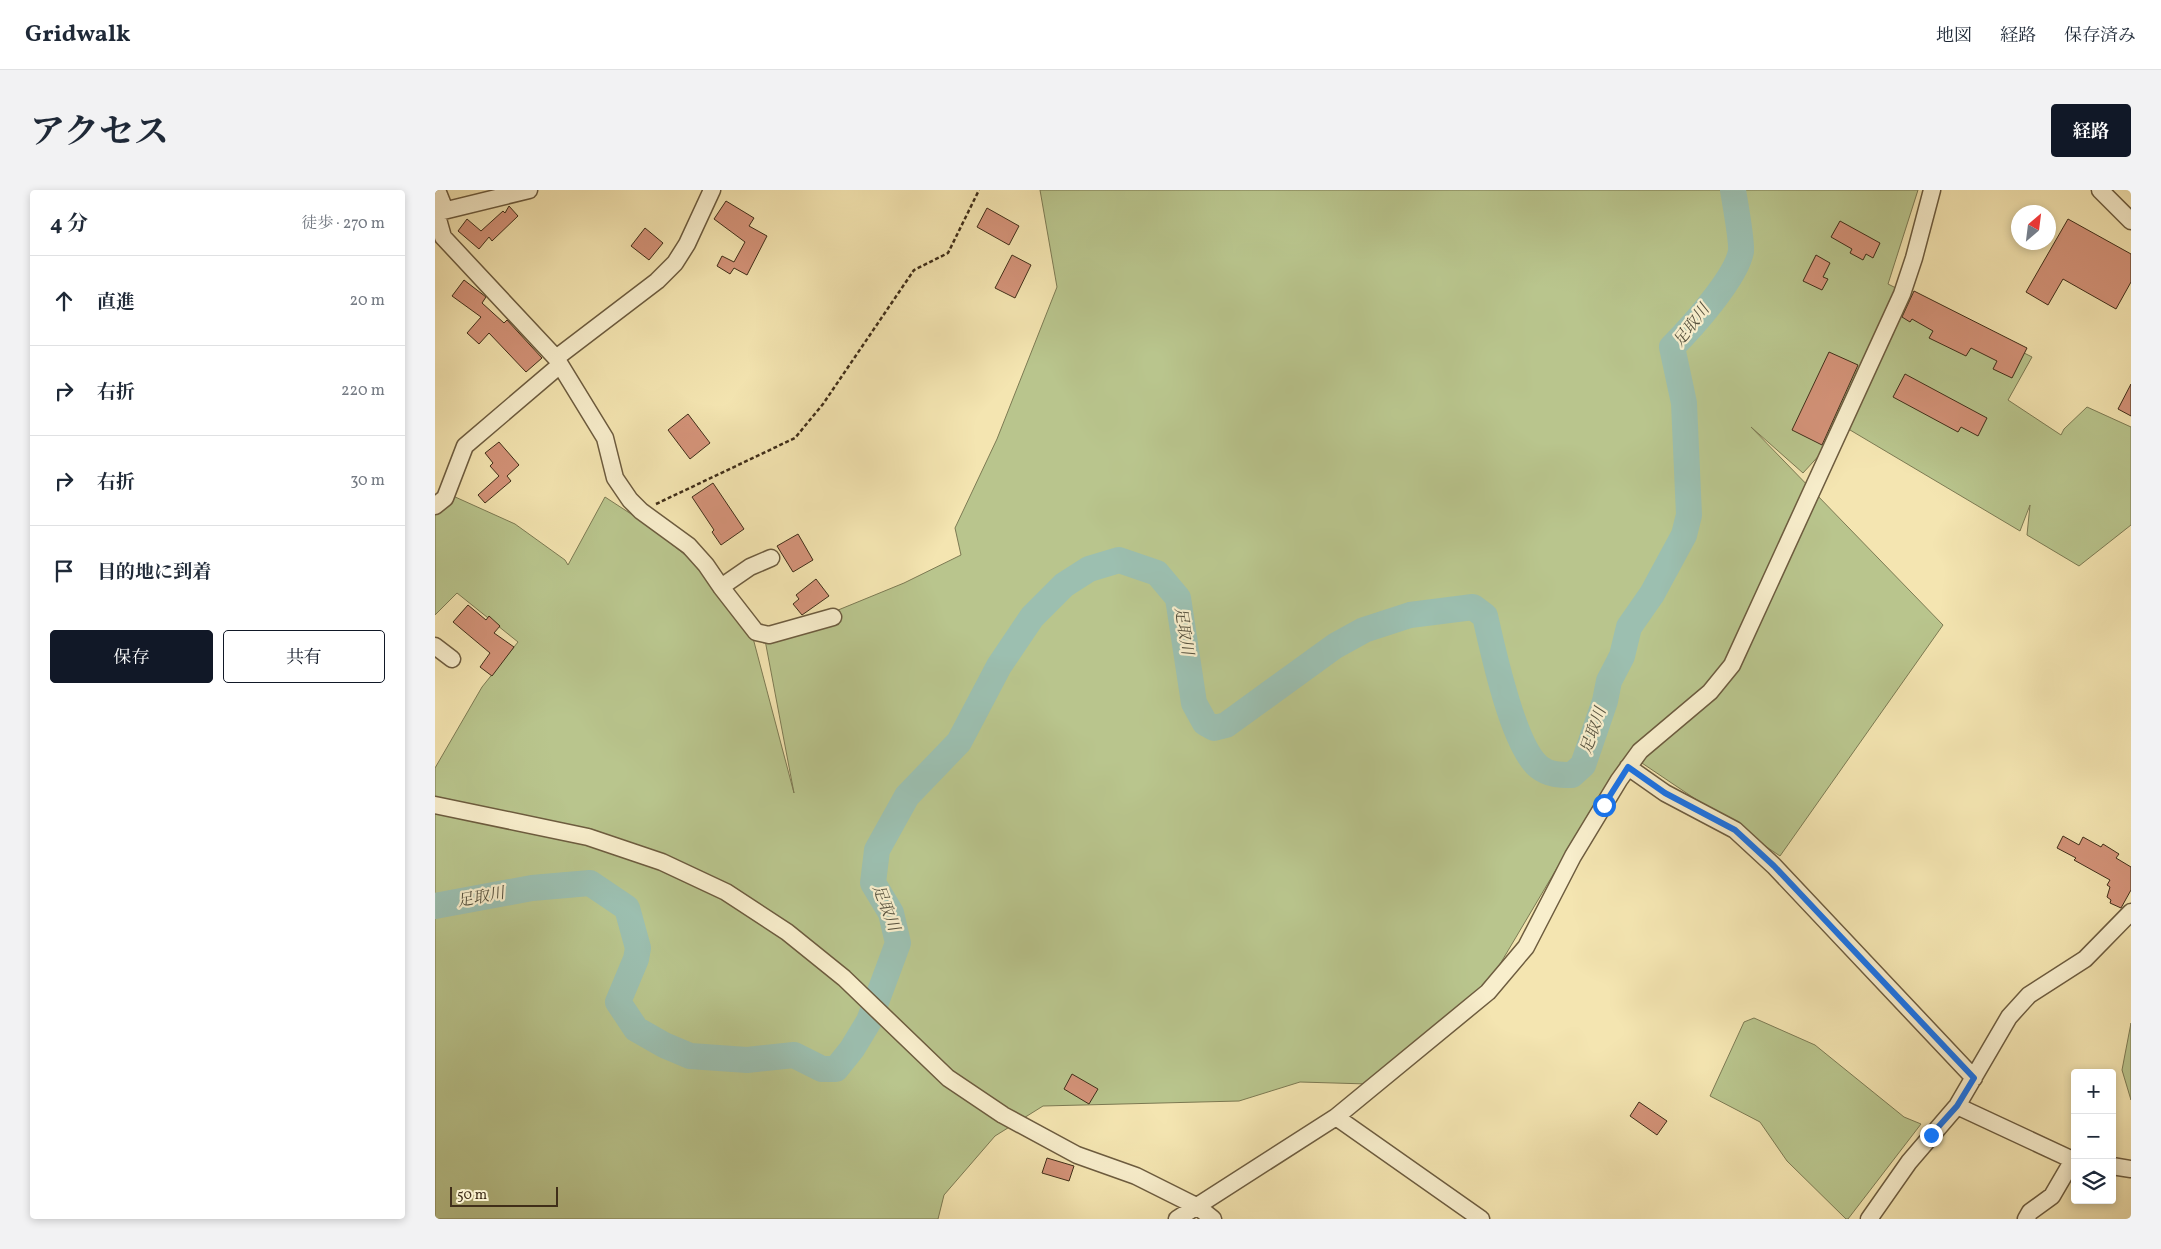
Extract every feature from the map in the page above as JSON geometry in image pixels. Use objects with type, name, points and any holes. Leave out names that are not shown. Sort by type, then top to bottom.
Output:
[{"type":"street","points":[[437,190],[443,237],[557,362],[605,438],[615,478],[630,500],[641,511],[689,546],[706,565],[757,632],[769,635],[833,617]]},
{"type":"street","points":[[439,212],[529,190]]},
{"type":"street","points":[[435,506],[445,498],[465,446],[557,362],[675,263],[687,244],[712,190]]},
{"type":"street","points":[[1177,1219],[1335,1117],[1488,992],[1526,947],[1573,856],[1628,767],[1640,751],[1710,692],[1731,665],[1901,294],[1914,258],[1932,190]]},
{"type":"street","points":[[2100,190],[2131,220]]},
{"type":"street","points":[[721,587],[750,568],[771,558]]},
{"type":"street","points":[[435,646],[452,659]]},
{"type":"street","points":[[1628,767],[1665,793],[1735,830],[1774,866],[1974,1078]]},
{"type":"street","points":[[435,805],[588,837],[662,862],[726,892],[787,932],[844,978],[948,1078],[1003,1115],[1077,1155],[1136,1176],[1198,1207],[1213,1219]]},
{"type":"street","points":[[1869,1219],[1909,1162],[1957,1106],[2009,1017],[2029,995],[2085,959],[2131,912]]},
{"type":"street","points":[[1957,1106],[2071,1160]]},
{"type":"street","points":[[1335,1117],[1481,1219]]},
{"type":"street","points":[[2026,1219],[2031,1212],[2052,1196],[2071,1166]]},
{"type":"street","points":[[2116,1167],[2131,1169]]},
{"type":"path","points":[[641,511],[726,469],[753,459],[795,438],[823,404],[914,270],[948,253],[979,190]]},
{"type":"green space","points":[[1040,190],[1918,190],[1888,284],[2032,357],[2008,400],[2061,435],[2064,429],[2087,407],[2131,427],[2131,525],[2079,566],[2027,535],[2030,505],[2020,531],[1845,427],[1803,473],[1751,427],[1943,625],[1780,856],[1630,755],[1573,841],[1490,981],[1368,1084],[1300,1082],[1239,1101],[1043,1106],[995,1136],[944,1195],[938,1219],[435,1219],[435,768],[482,687],[518,642],[457,593],[435,615],[435,512],[453,496],[515,524],[565,560],[568,565],[605,497],[648,525],[690,559],[753,638],[794,793],[765,640],[904,583],[961,555],[955,528],[997,439],[1057,287]]},
{"type":"green space","points":[[1754,1018],[1815,1045],[1904,1117],[1921,1124],[1848,1219],[1787,1161],[1760,1122],[1710,1096],[1744,1022]]},
{"type":"green space","points":[[2131,1023],[2131,1100],[2122,1070]]},
{"type":"building","points":[[726,201],[754,218],[749,226],[767,236],[747,275],[734,268],[730,274],[717,266],[722,256],[734,262],[745,242],[714,219]]},
{"type":"building","points":[[509,206],[518,216],[492,241],[489,237],[479,249],[458,231],[467,219],[481,231],[503,211],[505,213]]},
{"type":"building","points":[[987,208],[1019,226],[1009,245],[977,227]]},
{"type":"building","points":[[2068,219],[2131,254],[2131,282],[2116,309],[2063,279],[2048,305],[2026,292],[2050,250],[2056,250],[2056,240]]},
{"type":"building","points":[[1840,221],[1880,243],[1873,258],[1866,254],[1863,260],[1850,253],[1852,249],[1831,237]]},
{"type":"building","points":[[645,228],[663,243],[649,260],[631,246]]},
{"type":"building","points":[[1012,255],[1031,265],[1015,298],[995,288]]},
{"type":"building","points":[[1816,255],[1830,263],[1823,277],[1828,279],[1822,290],[1803,281]]},
{"type":"building","points":[[464,280],[486,297],[482,303],[504,323],[507,320],[542,358],[526,372],[489,333],[479,344],[467,333],[481,317],[452,296]]},
{"type":"building","points":[[1914,291],[2027,348],[2012,378],[1993,369],[1997,361],[1971,348],[1966,356],[1929,338],[1933,331],[1912,319],[1910,322],[1902,317]]},
{"type":"building","points":[[1829,352],[1858,365],[1822,445],[1792,430]]},
{"type":"building","points":[[1905,374],[1987,418],[1978,436],[1961,427],[1958,432],[1893,397]]},
{"type":"building","points":[[2131,384],[2131,416],[2118,409]]},
{"type":"building","points":[[688,414],[710,443],[690,459],[668,430]]},
{"type":"building","points":[[499,442],[519,465],[507,476],[511,481],[485,503],[478,495],[499,476],[490,466],[493,463],[485,453]]},
{"type":"building","points":[[713,483],[744,529],[721,545],[712,532],[714,530],[692,497]]},
{"type":"building","points":[[798,534],[813,560],[793,572],[777,546]]},
{"type":"building","points":[[816,579],[829,596],[802,615],[793,604],[799,599],[796,595]]},
{"type":"building","points":[[468,605],[486,620],[489,616],[500,626],[494,633],[514,647],[492,676],[480,667],[490,653],[453,622]]},
{"type":"building","points":[[2063,836],[2079,845],[2083,837],[2101,847],[2103,844],[2119,854],[2116,858],[2131,867],[2131,890],[2121,908],[2110,903],[2111,900],[2107,897],[2110,887],[2107,885],[2110,880],[2057,848]]},
{"type":"building","points":[[1072,1074],[1098,1089],[1089,1104],[1064,1089]]},
{"type":"building","points":[[1639,1102],[1667,1121],[1657,1135],[1630,1116]]},
{"type":"building","points":[[1047,1158],[1074,1166],[1069,1181],[1042,1173]]},
{"type":"waterway","name":"足取川","points":[[435,906],[532,888],[590,883],[627,908],[638,948],[636,959],[618,1002],[636,1029],[664,1045],[690,1056],[747,1060],[794,1055],[822,1069],[836,1069],[852,1049],[869,1021],[898,943],[891,913],[873,883],[877,850],[907,796],[959,742],[999,666],[1032,617],[1064,585],[1089,569],[1119,560],[1157,573],[1178,598],[1194,703],[1205,723],[1214,728],[1226,725],[1335,646],[1364,630],[1410,615],[1473,607],[1485,616],[1505,697],[1521,739],[1530,756],[1539,767],[1547,772],[1559,775],[1572,775],[1583,765],[1605,701],[1609,681],[1622,656],[1629,627],[1652,594],[1684,535],[1689,515],[1684,403],[1672,347],[1712,302],[1738,262],[1741,246],[1733,190]]},
{"type":"route","points":[[1604,805],[1628,767],[1665,793],[1735,830],[1774,866],[1974,1078],[1957,1106],[1931,1135]]}]
